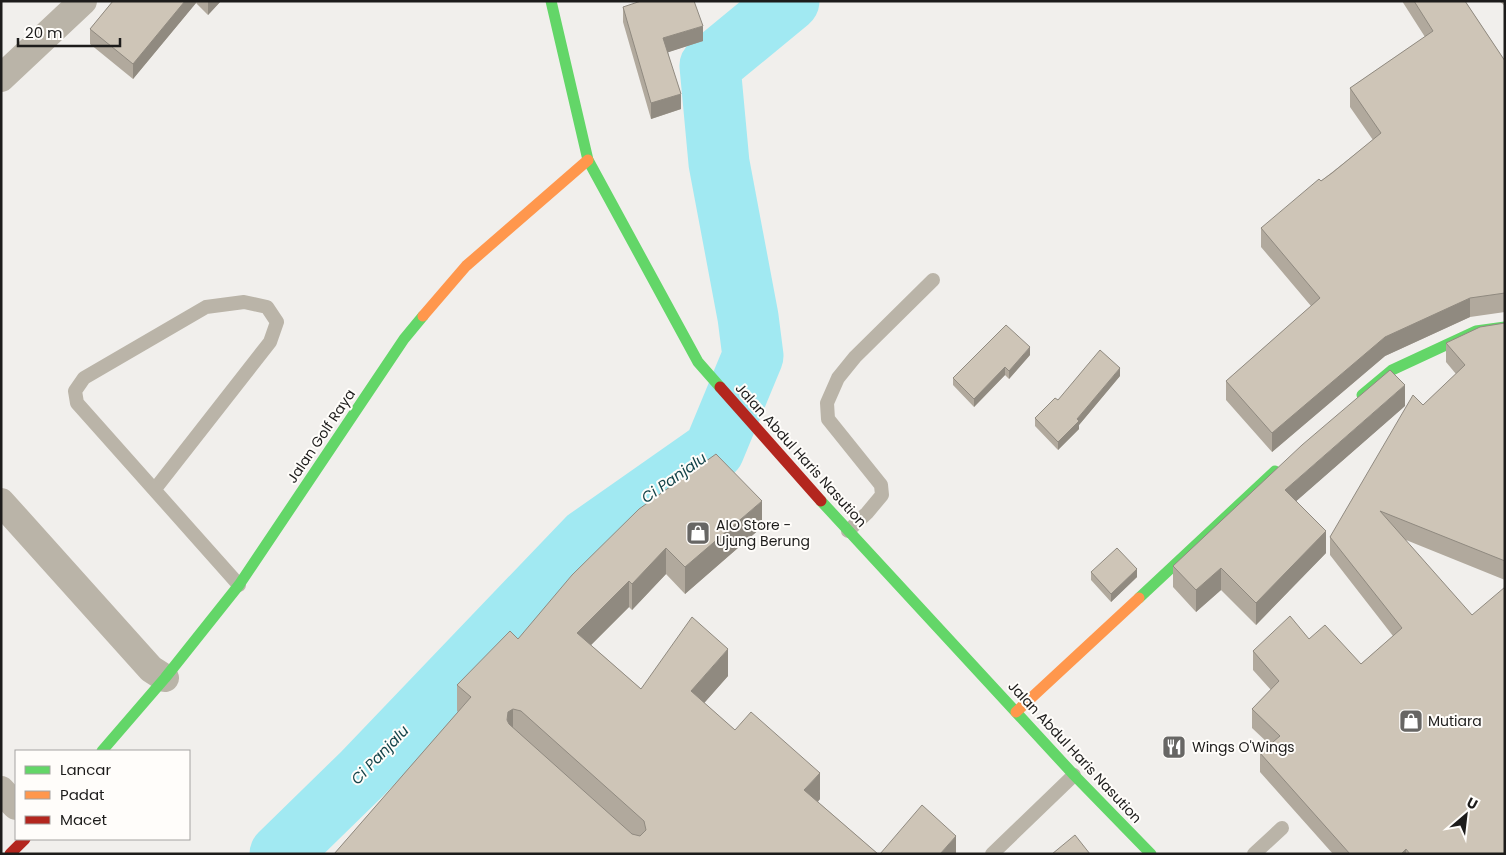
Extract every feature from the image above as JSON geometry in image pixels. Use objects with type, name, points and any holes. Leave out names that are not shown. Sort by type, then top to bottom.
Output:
[{"type":"main road","name":"Jalan Abdul Haris Nasution","points":[[552,1],[588,160],[698,362],[848,531],[1074,775],[1151,854]]},
{"type":"main road","name":"Jalan Golf Raya","points":[[103,750],[165,678],[239,585],[404,339],[466,266],[588,160]]},
{"type":"main road","points":[[1356,400],[1392,370],[1476,331],[1505,327]]},
{"type":"main road","points":[[1016,712],[1284,462]]},
{"type":"main road","points":[[10,854],[24,840]]},
{"type":"street","points":[[1,78],[83,1]]},
{"type":"street","points":[[1,502],[151,669],[165,678]]},
{"type":"street","points":[[1,790],[15,805]]},
{"type":"lane","points":[[848,531],[873,507],[882,495],[880,485],[828,419],[827,403],[838,378],[855,357],[933,280]]},
{"type":"lane","points":[[155,489],[270,342],[277,322],[266,307],[244,302],[206,308],[84,378],[75,391],[77,403],[239,585]]},
{"type":"lane","points":[[992,854],[1074,775]]},
{"type":"lane","points":[[1254,854],[1282,828]]},
{"type":"building","points":[[113,1],[185,1],[133,64],[90,29]]},
{"type":"building","points":[[641,1],[694,1],[703,26],[663,38],[681,94],[651,103],[623,7]]},
{"type":"building","points":[[1414,1],[1465,1],[1505,61],[1505,293],[1470,298],[1385,337],[1272,433],[1226,381],[1320,298],[1261,228],[1319,179],[1321,181],[1332,173],[1381,133],[1350,88],[1433,31]]},
{"type":"building","points":[[1505,323],[1505,561],[1380,511],[1472,615],[1505,587],[1505,854],[1410,854],[1406,849],[1401,854],[1350,854],[1260,753],[1280,736],[1252,709],[1279,681],[1253,651],[1290,616],[1309,639],[1325,625],[1361,664],[1402,628],[1330,537],[1413,395],[1423,405],[1465,365],[1446,343],[1480,327]]},
{"type":"building","points":[[1006,325],[1030,347],[1009,371],[1005,367],[974,399],[953,378]]},
{"type":"building","points":[[1100,350],[1120,368],[1077,419],[1079,421],[1058,442],[1035,418],[1055,398],[1058,400]]},
{"type":"building","points":[[1390,370],[1405,385],[1285,490],[1326,531],[1256,603],[1221,568],[1196,590],[1173,566],[1302,445]]},
{"type":"building","points":[[716,454],[762,501],[685,567],[666,548],[632,584],[629,581],[577,633],[641,689],[692,617],[728,649],[691,691],[735,730],[751,712],[820,773],[804,790],[878,854],[334,854],[471,697],[457,685],[510,631],[518,639],[572,575],[639,509]],"holes":[[[513,709],[521,711],[644,821],[646,830],[640,836],[632,834],[509,724],[507,720],[508,712]]]},
{"type":"building","points":[[1117,548],[1137,569],[1111,594],[1091,572]]},
{"type":"building","points":[[922,805],[956,836],[940,854],[880,854]]},
{"type":"building","points":[[1075,835],[1090,854],[1052,854]]},
{"type":"waterway","name":"Ci Panjalu","points":[[280,854],[362,774],[587,539],[714,450],[753,356],[748,317],[719,163],[710,66],[789,1]]},
{"type":"traffic: fast","points":[[551,1],[588,160],[698,362],[720,387]]},
{"type":"traffic: fast","points":[[103,750],[165,678],[239,585],[404,339],[423,316]]},
{"type":"traffic: fast","points":[[1362,395],[1392,370],[1476,331],[1505,327]]},
{"type":"traffic: fast","points":[[1139,598],[1275,471]]},
{"type":"traffic: fast","points":[[821,501],[1074,775],[1151,854]]},
{"type":"traffic: slow","points":[[423,316],[466,266],[588,160]]},
{"type":"traffic: slow","points":[[1016,712],[1139,598]]},
{"type":"traffic: jam","points":[[720,387],[821,501]]},
{"type":"traffic: jam","points":[[10,854],[24,840]]},
{"type":"place","name":"AIO Store - Ujung Berung","points":[[698,533]]},
{"type":"place","name":"Mutiara","points":[[1411,721]]},
{"type":"place","name":"Wings O'Wings","points":[[1174,747]]}]
